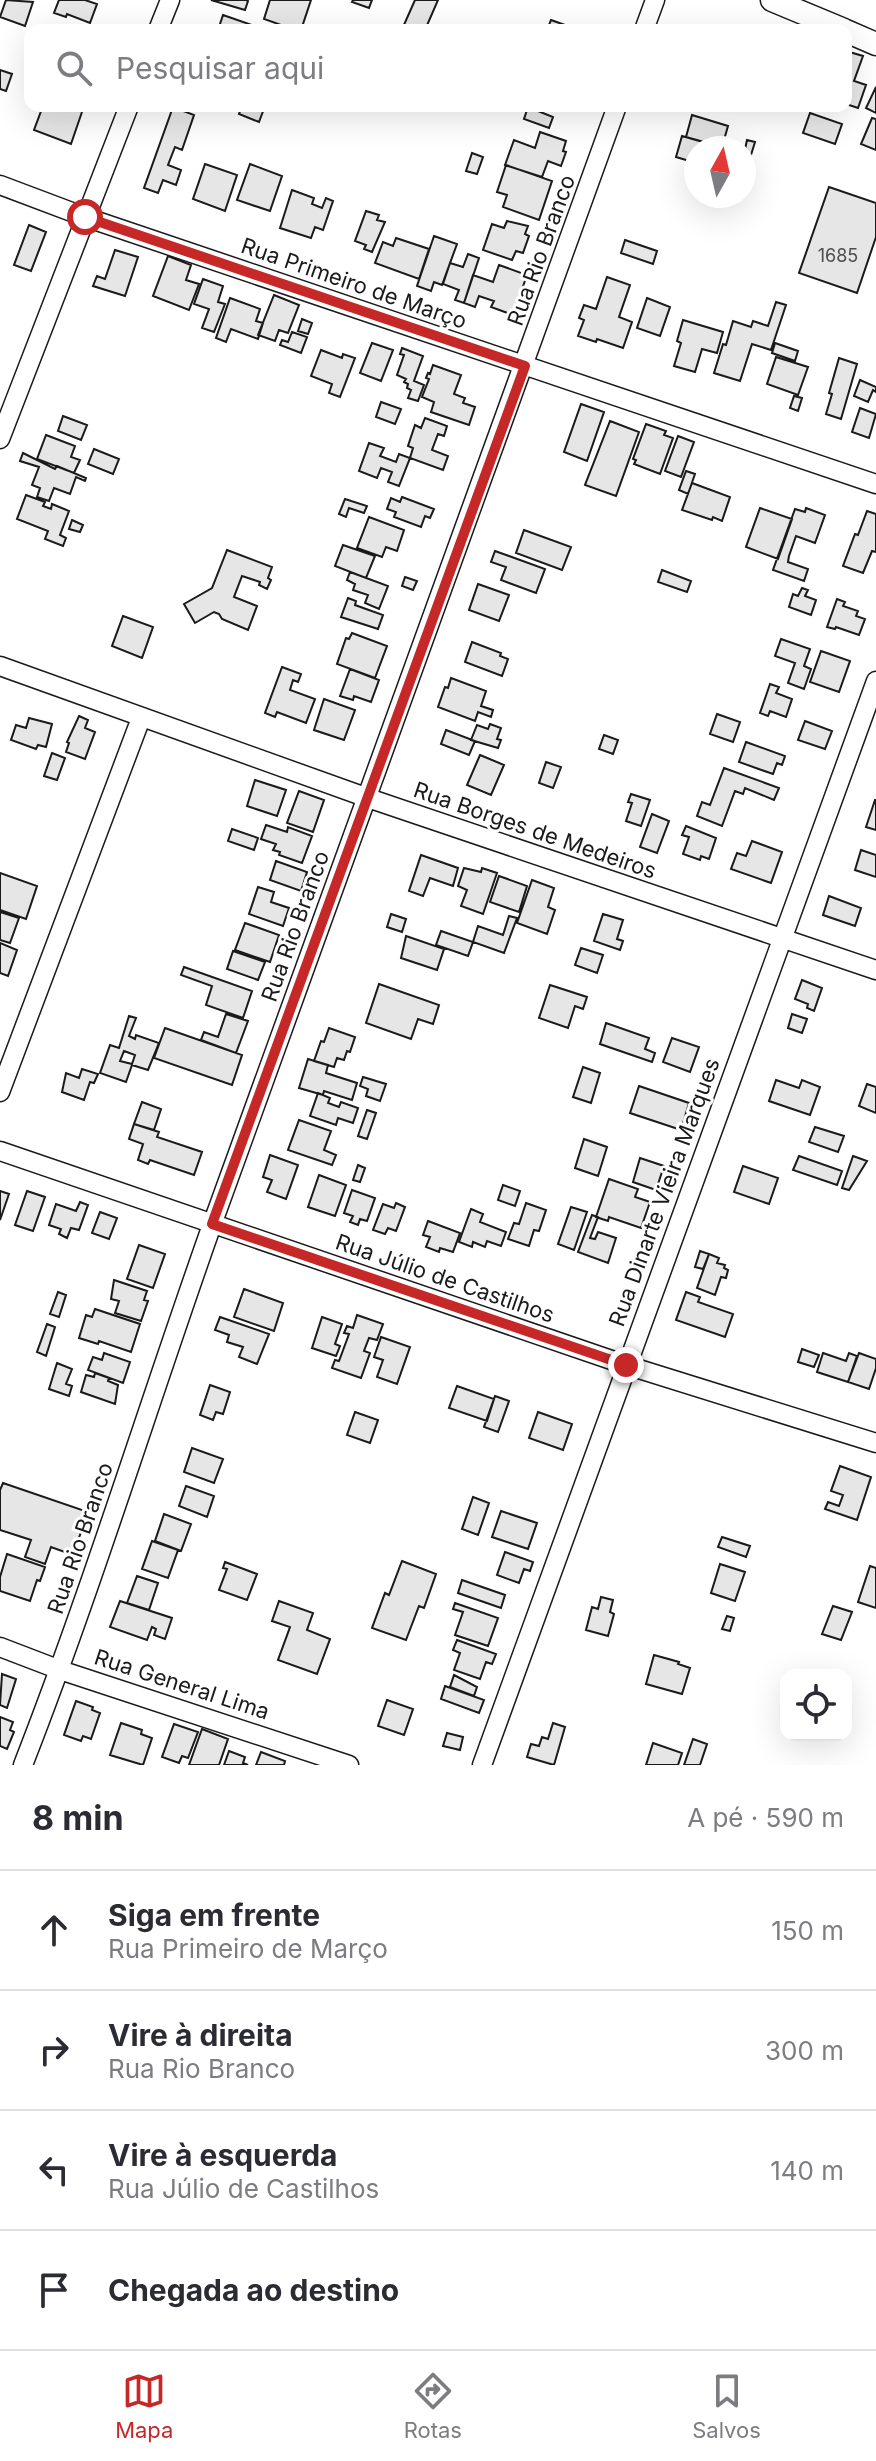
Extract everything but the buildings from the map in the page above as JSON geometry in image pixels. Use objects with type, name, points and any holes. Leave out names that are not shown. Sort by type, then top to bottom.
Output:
[{"type":"street","points":[[160,24],[170,0]]},
{"type":"street","points":[[646,24],[655,0]]},
{"type":"street","points":[[772,0],[830,24]]},
{"type":"street","points":[[852,33],[876,44]]},
{"type":"street","points":[[0,439],[127,112]]},
{"type":"street","name":"Rua Rio Branco","points":[[23,1765],[60,1670],[212,1224],[615,112]]},
{"type":"street","name":"Rua Primeiro de Março","points":[[0,185],[85,217],[876,484]]},
{"type":"street","name":"Rua Borges de Medeiros","points":[[0,666],[368,798],[876,970]]},
{"type":"street","name":"Rua Dinarte Vieira Marques","points":[[482,1765],[876,681]]},
{"type":"street","points":[[0,1092],[141,718]]},
{"type":"street","name":"Rua Júlio de Castilhos","points":[[0,1151],[626,1365],[876,1443]]},
{"type":"street","name":"Rua General Lima","points":[[0,1647],[60,1670],[349,1765]]},
{"type":"route","points":[[85,217],[525,366],[212,1224],[626,1365]]}]
